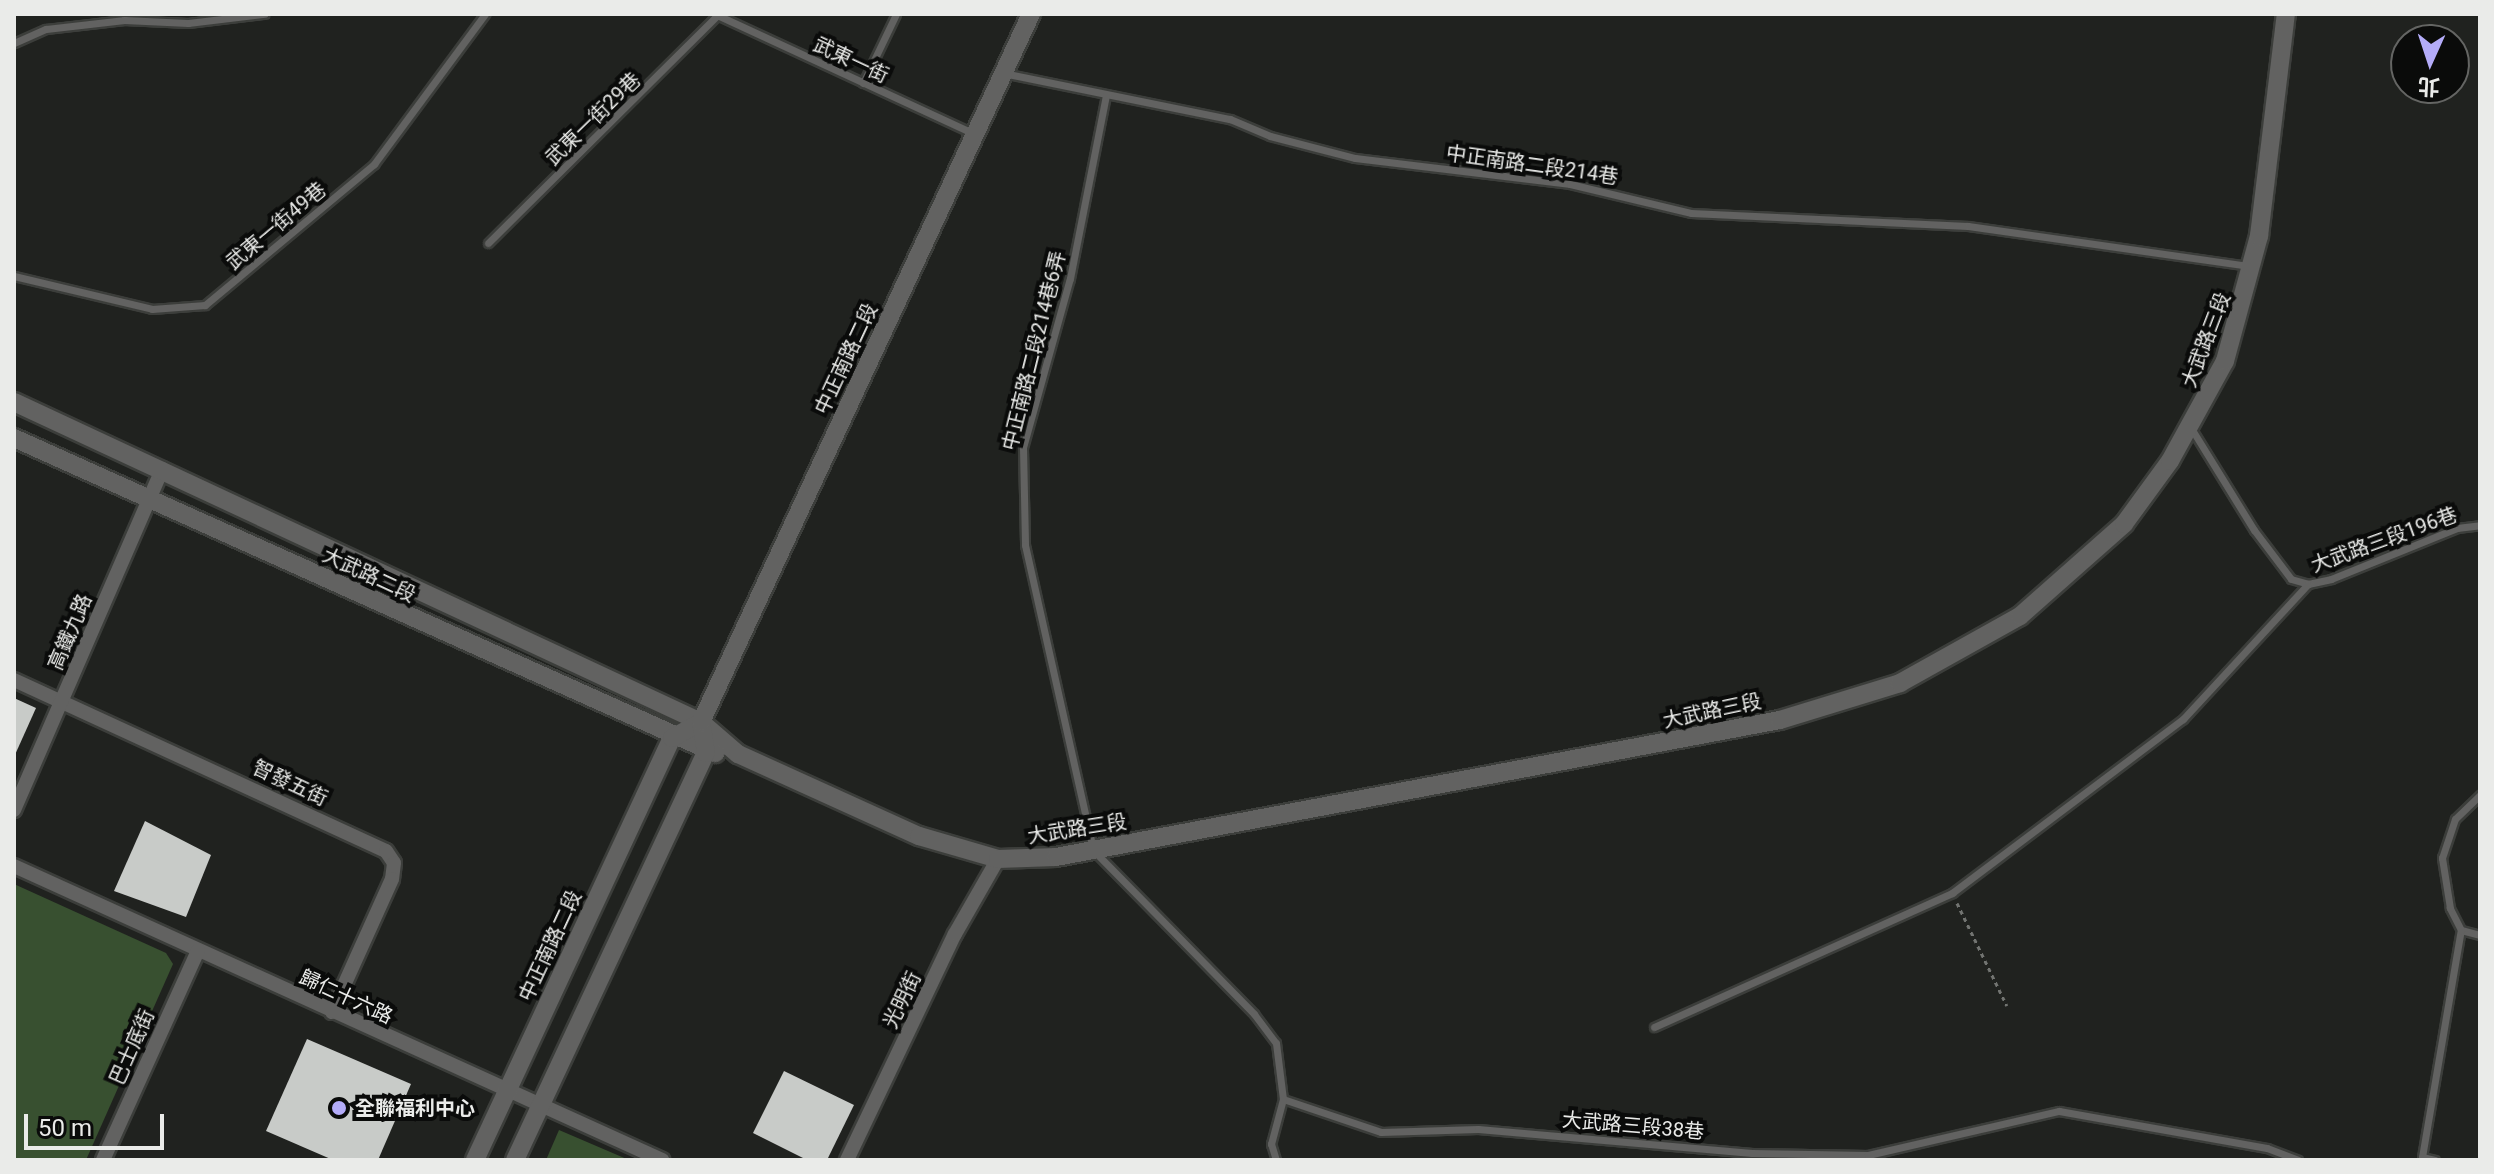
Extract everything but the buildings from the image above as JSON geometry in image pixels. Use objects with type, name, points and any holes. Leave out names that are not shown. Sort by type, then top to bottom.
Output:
[{"type":"street","name":"中正南路二段","points":[[701,722],[1031,14]]},
{"type":"street","name":"大武路三段","points":[[701,722],[738,754],[944,846],[998,859],[1093,850],[1692,738],[1822,709],[1900,683],[2020,616],[2097,552],[2124,524],[2190,426],[2225,361],[2254,267],[2286,14]]},
{"type":"street","name":"大武路二段","points":[[14,402],[701,722]]},
{"type":"street","name":"大武路二段","points":[[14,438],[706,753]]},
{"type":"street","name":"高鐵九路","points":[[14,810],[162,469]]},
{"type":"street","name":"智發五街","points":[[14,680],[386,851],[394,863],[392,879],[332,1012]]},
{"type":"street","points":[[515,1160],[706,753],[701,722],[672,738]]},
{"type":"street","name":"中正南路二段","points":[[475,1160],[672,738]]},
{"type":"street","name":"大武路三段","points":[[706,753],[738,754]]},
{"type":"street","name":"光明街","points":[[847,1160],[955,934],[998,859]]},
{"type":"street","name":"歸仁十六路","points":[[14,866],[506,1093],[662,1160]]},
{"type":"street","name":"巴士底街","points":[[103,1160],[198,951]]},
{"type":"lane","points":[[14,43],[46,29],[124,20],[188,23],[264,14]]},
{"type":"lane","name":"武東一街49巷","points":[[14,276],[152,309],[205,305],[374,164],[485,14]]},
{"type":"lane","name":"武東一街","points":[[717,14],[974,134]]},
{"type":"lane","name":"武東一街29巷","points":[[488,243],[717,14]]},
{"type":"lane","points":[[863,83],[896,14]]},
{"type":"lane","name":"中正南路二段214巷","points":[[1003,73],[1230,119],[1270,136],[1355,158],[1583,186],[1691,213],[1968,226],[2254,267]]},
{"type":"lane","name":"中正南路二段214巷6弄","points":[[1093,850],[1025,545],[1023,448],[1070,278],[1106,95]]},
{"type":"lane","name":"大武路三段196巷","points":[[2190,426],[2254,530],[2291,579],[2308,584],[2457,528],[2480,525]]},
{"type":"lane","points":[[1654,1027],[1952,893],[2183,719],[2308,584]]},
{"type":"lane","points":[[2422,1157],[2461,930],[2450,908],[2442,858],[2455,819],[2480,795]]},
{"type":"lane","points":[[1093,850],[1254,1014],[1276,1043],[1283,1099],[1271,1144],[1276,1160]]},
{"type":"lane","points":[[2461,930],[2480,935]]},
{"type":"lane","name":"大武路三段38巷","points":[[1283,1099],[1381,1132],[1478,1129],[1752,1153],[1854,1155],[1930,1144],[2059,1111],[2267,1148],[2298,1160]]},
{"type":"lane","points":[[2413,1160],[2422,1157],[2435,1160]]},
{"type":"path","points":[[1952,893],[2007,1006]]},
{"type":"green space","points":[[14,884],[166,953],[173,964],[86,1160],[14,1160]]},
{"type":"green space","points":[[559,1130],[629,1160],[546,1160]]},
{"type":"place","name":"全聯福利中心","points":[[339,1108]]}]
